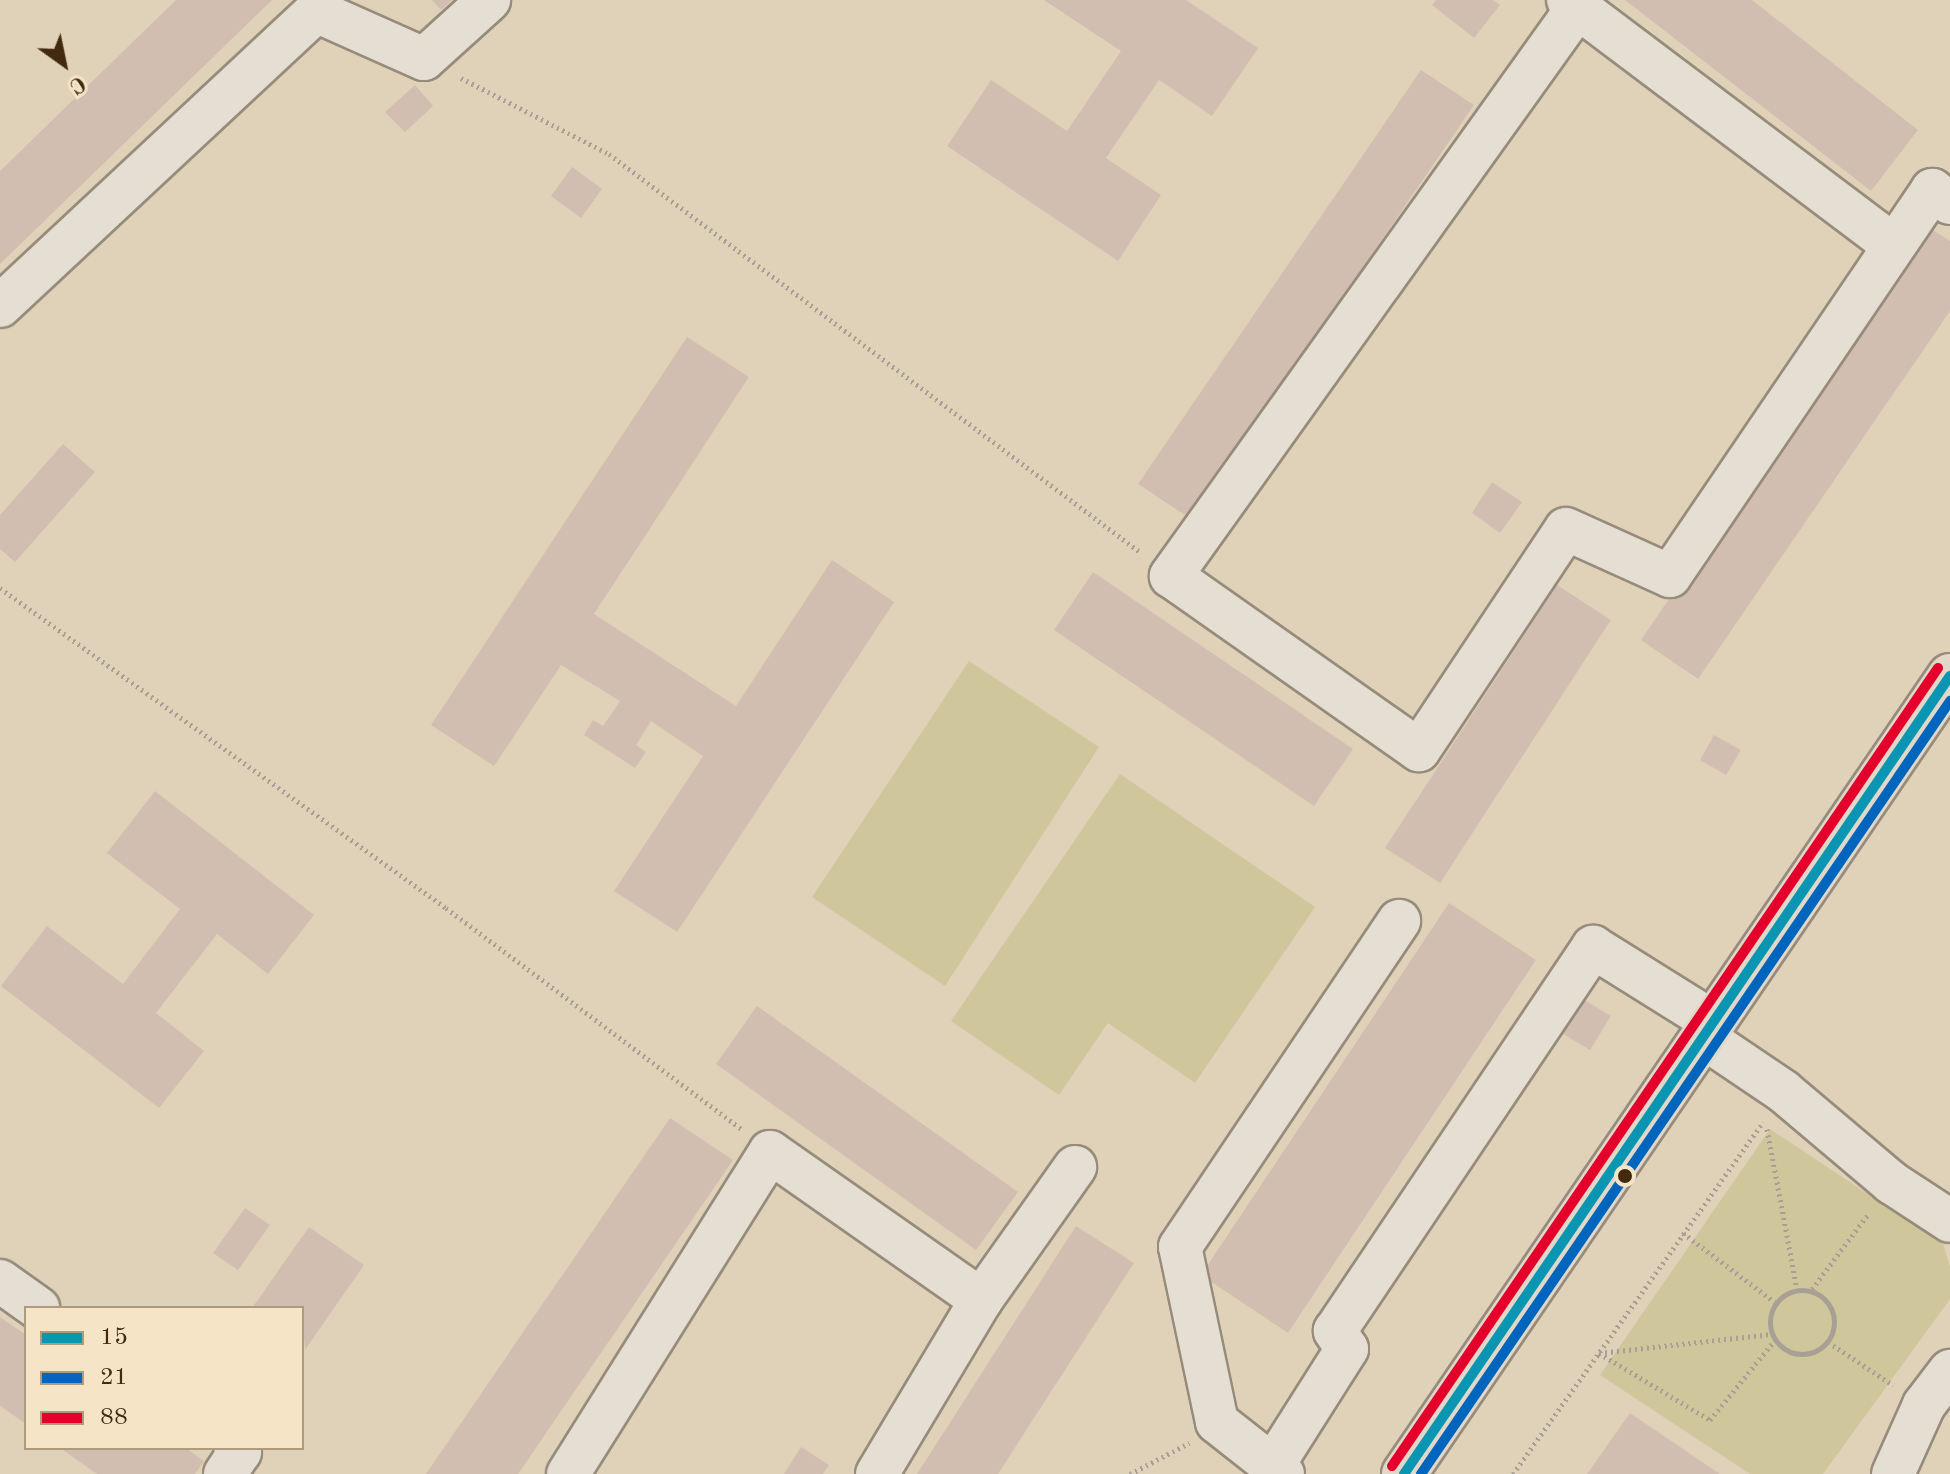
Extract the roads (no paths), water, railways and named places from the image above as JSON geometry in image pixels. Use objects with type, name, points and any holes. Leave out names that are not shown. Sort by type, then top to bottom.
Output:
[{"type":"main road","points":[[1404,1474],[1950,676]]},
{"type":"lane","points":[[0,306],[316,11],[424,59],[489,0]]},
{"type":"lane","points":[[1892,244],[1573,4],[1171,576],[1419,750],[1566,529],[1670,576],[1892,244],[1932,190],[1950,203]]},
{"type":"lane","points":[[1399,921],[1180,1247],[1217,1422],[1278,1470],[1347,1349],[1335,1331],[1593,947],[1708,1030],[1774,1105],[1950,1221]]},
{"type":"lane","points":[[568,1474],[770,1152],[981,1300]]},
{"type":"lane","points":[[877,1474],[981,1300],[1075,1167]]},
{"type":"lane","points":[[0,1281],[35,1306]]},
{"type":"lane","points":[[1893,1474],[1924,1405],[1950,1371]]},
{"type":"lane","points":[[225,1474],[240,1452],[238,1450]]}]
